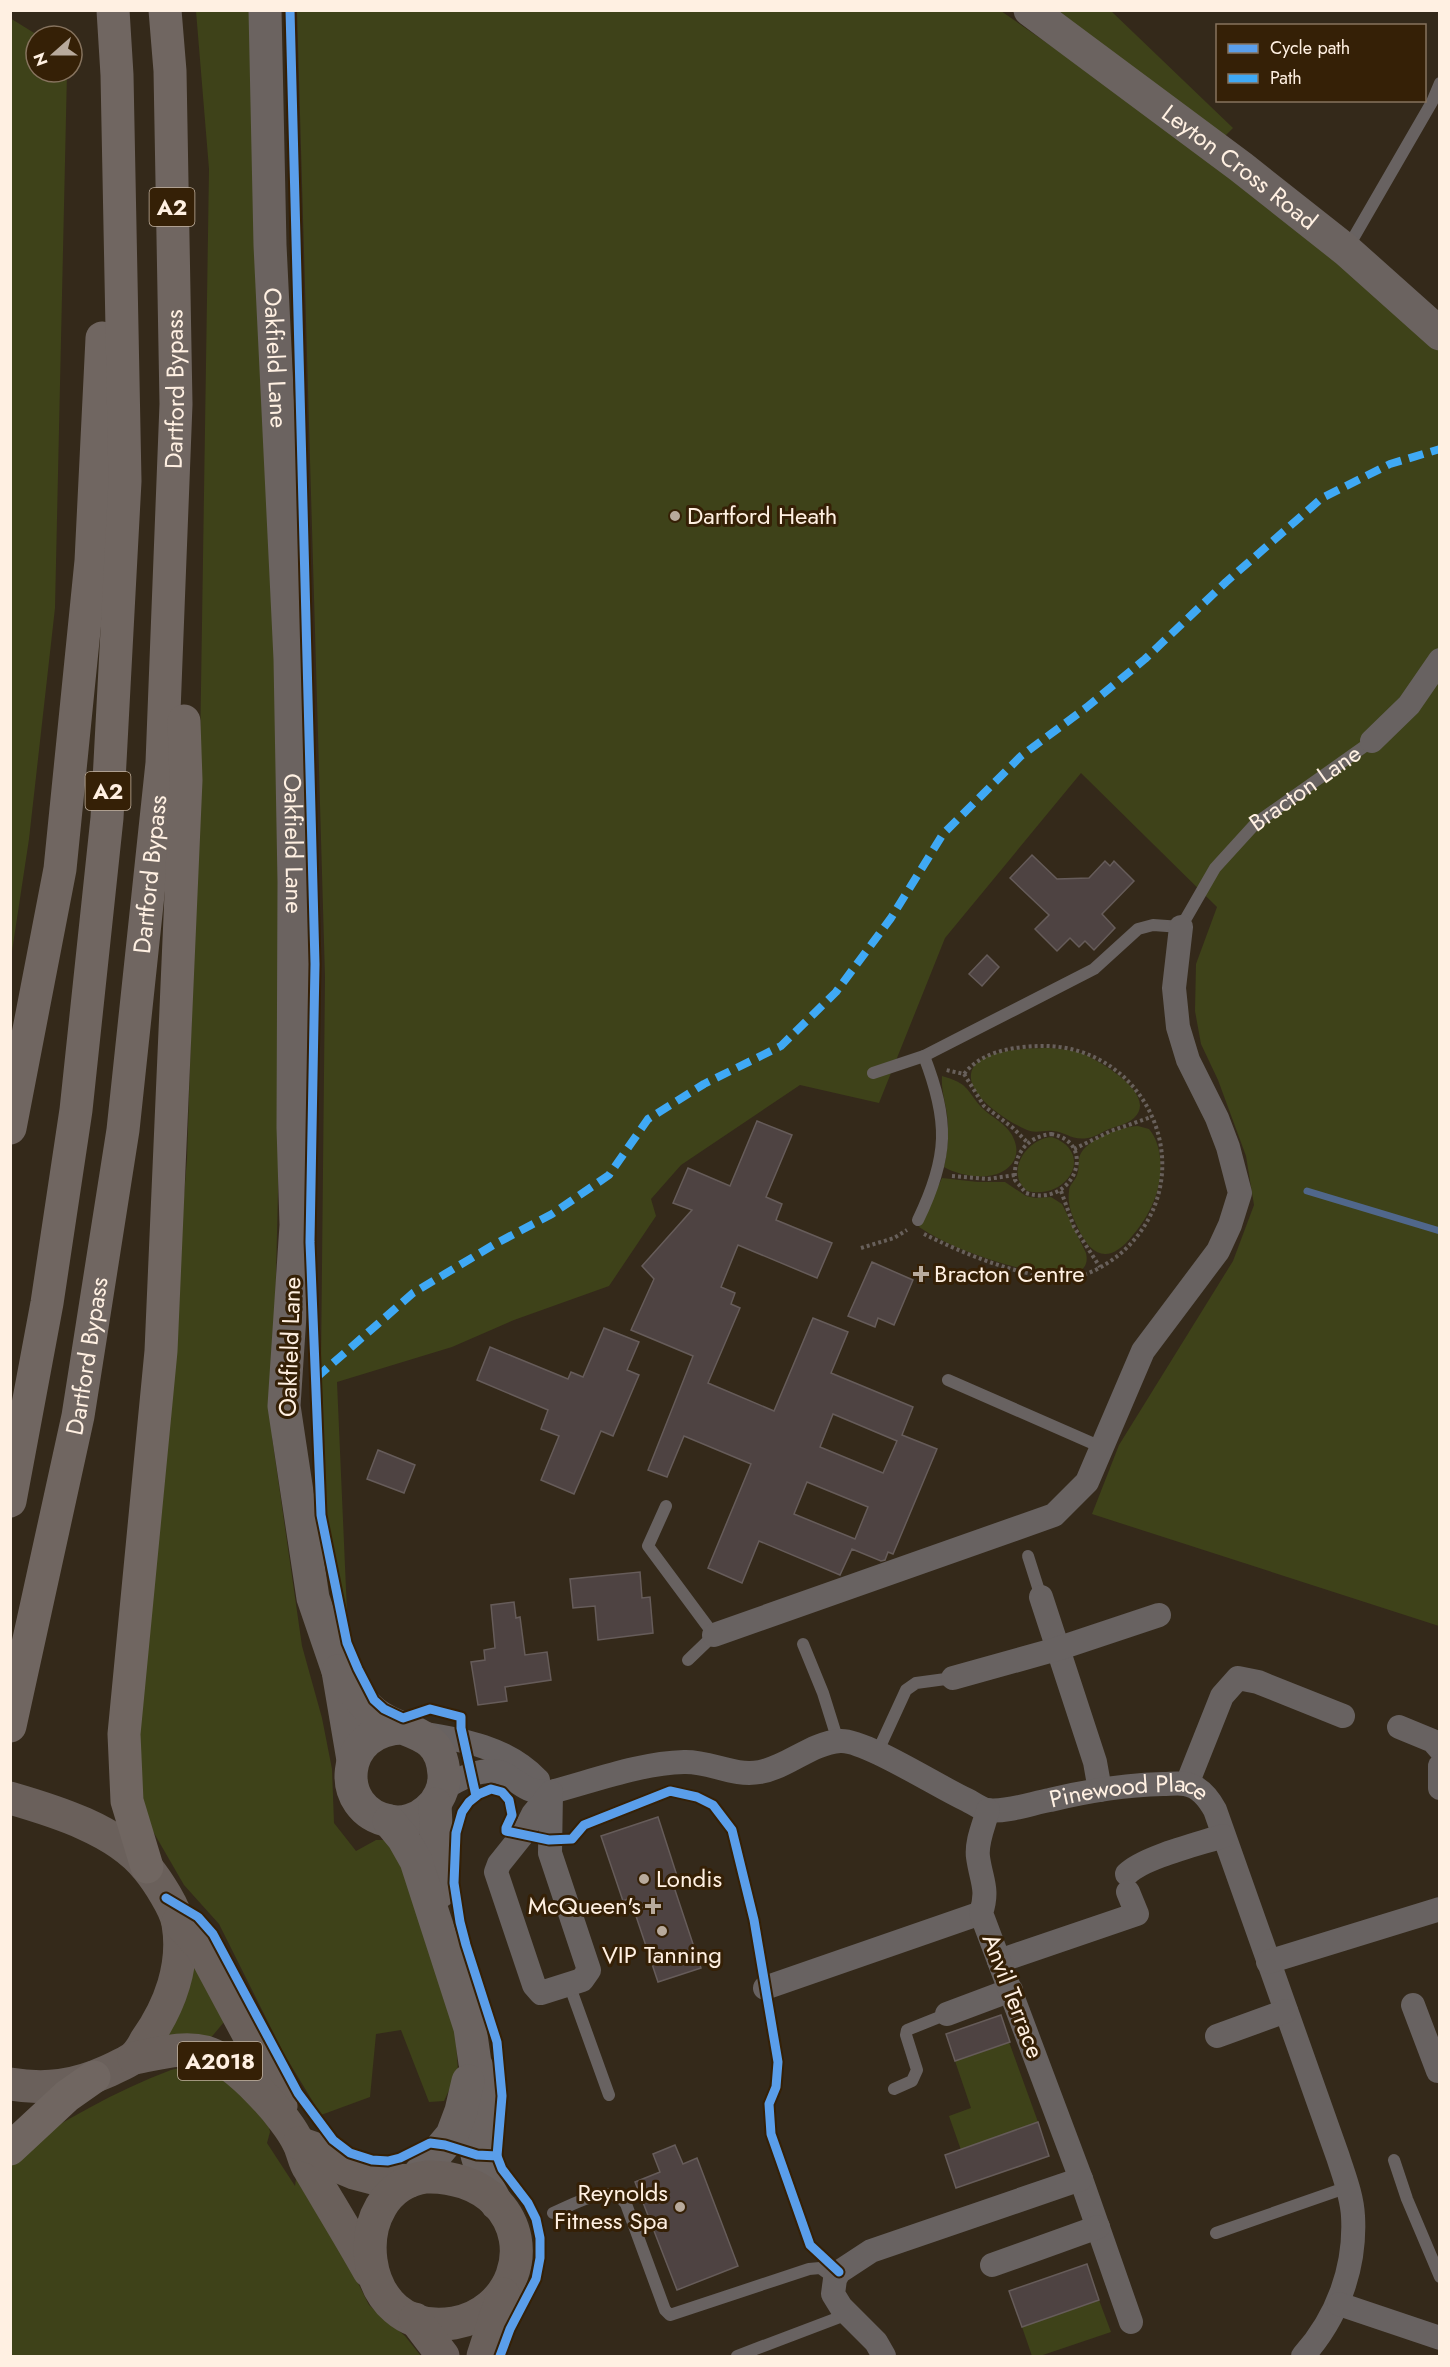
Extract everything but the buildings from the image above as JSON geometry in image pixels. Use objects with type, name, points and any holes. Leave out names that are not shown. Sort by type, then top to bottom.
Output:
[{"type":"highway","name":"Dartford Bypass","points":[[10,1501],[47,1303],[76,1110],[107,818],[125,481],[117,75],[113,10]]},
{"type":"highway","name":"Dartford Bypass","points":[[10,1726],[78,1416],[123,1130],[162,763],[176,404],[170,70],[165,10]]},
{"type":"highway","points":[[10,1128],[60,869],[91,561],[109,187],[117,75]]},
{"type":"highway","points":[[147,1867],[127,1801],[124,1734],[161,1351],[185,792],[176,404]]},
{"type":"highway","points":[[10,2149],[67,2096],[94,2077]]},
{"type":"main road","points":[[10,1798],[52,1810],[120,1843],[147,1867],[178,1922],[179,1963],[174,1984],[155,2027],[134,2058],[94,2077],[57,2087],[10,2084]]},
{"type":"main road","name":"A2018","points":[[178,1922],[201,1946],[275,2084],[307,2167],[327,2196],[377,2285],[398,2310],[416,2319],[441,2324],[467,2320],[491,2306],[503,2294]]},
{"type":"main road","name":"A2018","points":[[134,2058],[179,2050],[208,2053],[241,2074],[292,2132],[342,2168],[363,2176],[413,2179],[434,2177],[459,2181],[483,2192],[497,2204],[509,2223],[515,2250],[513,2274],[503,2294],[483,2356]]},
{"type":"main road","name":"A2018","points":[[377,2285],[370,2258],[373,2226],[387,2199],[413,2179]]},
{"type":"main road","name":"A2018","points":[[416,2319],[443,2356]]},
{"type":"street","name":"Oakfield Lane","points":[[265,10],[270,245],[290,659],[294,870],[293,1127],[296,1225],[284,1406],[313,1598],[338,1671],[353,1760],[350,1774],[352,1788],[358,1801],[368,1812],[389,1821],[403,1838],[416,1861],[470,2028],[475,2063],[484,2082],[477,2155],[485,2182],[497,2204]]},
{"type":"street","name":"Leyton Cross Road","points":[[1031,11],[1241,167],[1346,250],[1440,334]]},
{"type":"street","name":"Bracton Lane","points":[[1372,741],[1409,705],[1440,660]]},
{"type":"street","points":[[714,1635],[961,1550],[1054,1515],[1087,1482],[1143,1351],[1218,1251],[1230,1225],[1240,1193],[1228,1147],[1217,1118],[1188,1060],[1178,1027],[1174,988],[1181,927]]},
{"type":"street","points":[[1041,1597],[1095,1762],[1100,1790]]},
{"type":"street","points":[[953,1678],[1057,1649],[1159,1615]]},
{"type":"street","name":"Oakfield Lane","points":[[338,1671],[374,1713],[431,1742],[439,1753],[444,1772],[438,1797],[436,1857],[440,1902],[437,1923]]},
{"type":"street","points":[[1187,1784],[1222,1696],[1238,1678],[1258,1682],[1343,1716]]},
{"type":"street","points":[[1399,1727],[1433,1741],[1440,1749]]},
{"type":"street","points":[[353,1760],[358,1748],[379,1732],[391,1728],[412,1731],[479,1744],[529,1770],[551,1792],[550,1853],[589,1970],[584,1978],[544,1993],[537,1990],[496,1872],[499,1864],[525,1831],[533,1814],[551,1792]]},
{"type":"street","points":[[389,1821],[409,1821],[422,1815],[438,1797],[458,1781],[492,1771],[505,1775],[534,1793],[551,1792],[674,1762],[700,1763],[740,1773],[762,1772],[786,1764],[824,1744],[838,1741]]},
{"type":"street","name":"Pinewood Place","points":[[838,1741],[845,1741],[877,1753],[948,1792],[988,1810],[1023,1807],[1100,1790],[1147,1785],[1187,1784],[1204,1794],[1223,1836],[1286,2011],[1348,2187],[1353,2214],[1353,2241],[1339,2304],[1303,2356]]},
{"type":"street","points":[[1440,1766],[1440,1788]]},
{"type":"street","name":"Anvil Terrace","points":[[988,1810],[978,1845],[978,1856],[986,1893],[981,1913],[1081,2179],[1131,2322]]},
{"type":"street","points":[[999,1960],[1137,1914],[1127,1883],[1133,1868],[1223,1836]]},
{"type":"street","points":[[1268,1962],[1440,1908]]},
{"type":"street","points":[[765,1988],[981,1913]]},
{"type":"street","points":[[946,2013],[1011,1990]]},
{"type":"street","points":[[1413,2005],[1438,2071],[1440,2071]]},
{"type":"street","points":[[1217,2036],[1286,2011]]},
{"type":"street","name":"Oakfield Lane","points":[[413,2179],[452,2135],[475,2063]]},
{"type":"street","points":[[884,2356],[876,2342],[848,2314],[833,2294],[837,2276],[871,2251],[1081,2179]]},
{"type":"street","points":[[992,2265],[1098,2227]]},
{"type":"street","points":[[1339,2304],[1440,2338]]},
{"type":"lane","points":[[1346,250],[1432,102],[1440,83]]},
{"type":"lane","name":"Bracton Lane","points":[[1181,927],[1215,868],[1256,823],[1372,741]]},
{"type":"lane","points":[[873,1073],[926,1061],[1094,969],[1137,929],[1153,925],[1181,927]]},
{"type":"lane","points":[[916,1226],[937,1172],[942,1147],[942,1123],[937,1093],[926,1061]]},
{"type":"lane","points":[[948,1380],[1101,1447]]},
{"type":"lane","points":[[666,1506],[648,1546],[714,1635],[688,1660]]},
{"type":"lane","points":[[1028,1556],[1041,1597]]},
{"type":"lane","points":[[803,1644],[826,1702],[838,1741]]},
{"type":"lane","points":[[877,1753],[906,1690],[916,1683],[953,1678]]},
{"type":"lane","points":[[569,1984],[609,2095]]},
{"type":"lane","points":[[894,2089],[912,2081],[917,2070],[906,2035],[907,2030],[946,2013]]},
{"type":"lane","points":[[1394,2160],[1407,2199],[1440,2277]]},
{"type":"lane","points":[[1216,2233],[1348,2187]]},
{"type":"lane","points":[[553,2213],[600,2194],[614,2193],[621,2196],[665,2310],[669,2315],[809,2269],[820,2268],[837,2276]]},
{"type":"lane","points":[[737,2356],[848,2314]]},
{"type":"path","points":[[861,1248],[894,1238],[916,1226],[974,1256],[1040,1275],[1074,1277],[1100,1267],[1115,1258],[1135,1238],[1150,1217],[1159,1197],[1163,1163],[1161,1147],[1144,1102],[1129,1081],[1105,1062],[1074,1049],[1047,1046],[1012,1048],[982,1058],[970,1066],[964,1074]]},
{"type":"path","points":[[926,1061],[964,1074],[984,1106],[1027,1142]]},
{"type":"path","points":[[1074,1149],[1111,1131],[1151,1117]]},
{"type":"path","points":[[1055,1134],[1069,1142],[1074,1149],[1077,1168],[1071,1180],[1061,1191],[1042,1196],[1029,1194],[1018,1186],[1015,1175],[1017,1159],[1027,1142],[1055,1134]]},
{"type":"path","points":[[937,1172],[975,1179],[1015,1175]]},
{"type":"path","points":[[1061,1191],[1074,1227],[1100,1267]]},
{"type":"green space","points":[[196,11],[249,11],[271,542],[283,990],[272,1437],[302,1646],[322,1718],[332,1769],[334,1823],[356,1851],[376,1840],[389,1840],[409,1866],[455,2026],[458,2071],[444,2101],[429,2102],[401,2030],[376,2034],[370,2097],[321,2115],[284,2054],[219,1924],[184,1885],[147,1821],[136,1774],[187,1159],[200,753],[209,169]]},
{"type":"green space","points":[[297,11],[1001,11],[1234,173],[1439,336],[1439,1626],[1092,1514],[1119,1445],[1233,1261],[1254,1205],[1246,1156],[1218,1080],[1201,1044],[1195,1011],[1196,964],[1217,907],[1081,773],[945,938],[879,1103],[800,1085],[681,1165],[651,1199],[656,1216],[609,1286],[514,1320],[452,1347],[337,1382],[347,1612],[326,1516],[321,1361],[325,977]]},
{"type":"green space","points":[[1053,11],[1111,11],[1233,128],[1225,136]]},
{"type":"green space","points":[[10,18],[24,27],[24,84],[67,84],[55,608],[29,839],[11,958]]},
{"type":"green space","points":[[1050,1048],[1081,1053],[1124,1080],[1139,1099],[1140,1109],[1134,1118],[1088,1138],[1078,1138],[1053,1131],[1030,1131],[999,1114],[979,1095],[973,1085],[971,1075],[975,1065],[981,1060],[1010,1050]]},
{"type":"green space","points":[[942,1076],[966,1087],[981,1107],[1006,1127],[1012,1135],[1016,1155],[1010,1166],[1002,1172],[972,1176],[944,1167],[948,1127]]},
{"type":"green space","points":[[1138,1126],[1149,1129],[1157,1143],[1161,1170],[1158,1187],[1149,1211],[1133,1235],[1117,1250],[1109,1254],[1102,1254],[1089,1245],[1077,1226],[1069,1205],[1069,1189],[1078,1172],[1080,1155],[1086,1147],[1107,1134],[1123,1128]]},
{"type":"green space","points":[[1052,1137],[1065,1144],[1072,1154],[1074,1164],[1071,1174],[1064,1183],[1054,1189],[1041,1192],[1027,1191],[1020,1183],[1018,1175],[1021,1157],[1034,1143]]},
{"type":"green space","points":[[942,1178],[1005,1182],[1026,1196],[1051,1197],[1062,1204],[1086,1253],[1084,1267],[1073,1273],[1055,1274],[1032,1271],[967,1252],[919,1227]]},
{"type":"green space","points":[[189,1957],[224,2022],[209,2040],[161,2035]]},
{"type":"green space","points":[[1009,2042],[1038,2122],[961,2150],[949,2116],[971,2108],[955,2061]]},
{"type":"green space","points":[[208,2068],[227,2077],[269,2127],[267,2143],[295,2186],[296,2179],[352,2271],[369,2305],[405,2336],[421,2356],[11,2356],[10,2154],[89,2108],[150,2078],[174,2069]]},
{"type":"green space","points":[[1099,2300],[1111,2332],[1040,2356],[1032,2356],[1022,2327]]},
{"type":"waterway","points":[[1307,1191],[1440,1231]]},
{"type":"marked path","points":[[316,1378],[413,1293],[495,1244],[552,1214],[609,1175],[648,1119],[704,1084],[781,1046],[836,992],[891,918],[943,834],[1021,756],[1087,707],[1145,659],[1226,582],[1322,498],[1390,464],[1440,449]]},
{"type":"cycle path","points":[[290,10],[315,964],[310,1242],[321,1515],[347,1643],[374,1700],[384,1709],[403,1718],[430,1709],[461,1717],[461,1728],[476,1796]]},
{"type":"cycle path","points":[[500,2356],[510,2329],[536,2279],[540,2258],[540,2238],[536,2219],[528,2203],[502,2169],[497,2156],[502,2096],[497,2042],[466,1945],[454,1883],[456,1833],[462,1812],[479,1794],[491,1789],[502,1792],[509,1800],[512,1815],[506,1831],[549,1840],[572,1839],[584,1825],[670,1791],[697,1797],[713,1805],[732,1830],[754,1920],[778,2062],[776,2087],[769,2104],[771,2134],[810,2245],[839,2272]]},
{"type":"cycle path","points":[[166,1898],[198,1917],[213,1934],[298,2093],[333,2140],[350,2153],[372,2160],[388,2161],[400,2158],[430,2143],[477,2155],[497,2156]]},
{"type":"place","name":"Dartford Heath","points":[[675,516]]},
{"type":"place","name":"Bracton Centre","points":[[921,1274]]},
{"type":"place","name":"Londis","points":[[644,1879]]},
{"type":"place","name":"McQueen's","points":[[653,1906]]},
{"type":"place","name":"VIP Tanning","points":[[662,1931]]},
{"type":"place","name":"Reynolds Fitness Spa","points":[[680,2207]]}]
